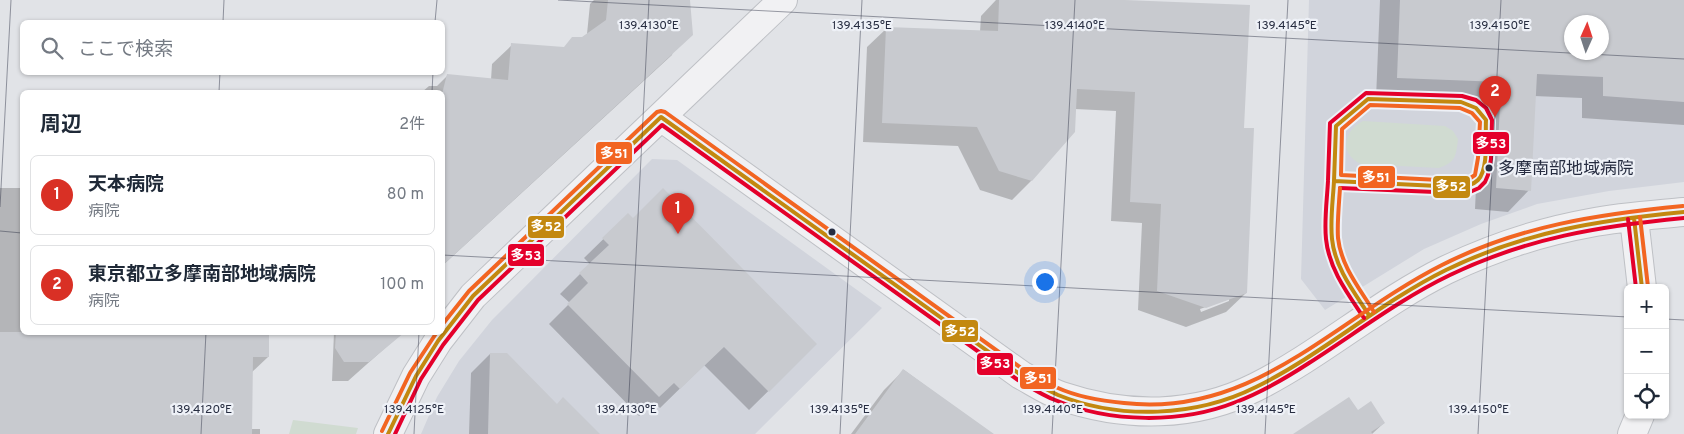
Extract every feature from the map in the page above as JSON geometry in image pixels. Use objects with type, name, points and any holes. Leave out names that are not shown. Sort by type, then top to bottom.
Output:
[{"type":"street","points":[[445,332],[473,296],[783,0]]},
{"type":"street","points":[[661,117],[1021,375],[1060,396],[1124,411],[1152,413],[1192,408],[1221,401],[1256,387],[1405,293],[1445,271],[1486,252],[1532,237],[1591,223],[1684,212]]},
{"type":"street","points":[[1634,218],[1642,284]]},
{"type":"street","points":[[388,434],[416,376],[443,335]]},
{"type":"street","points":[[1632,434],[1638,419]]},
{"type":"shaded area","points":[[1309,0],[1684,0],[1684,182],[1609,191],[1537,204],[1481,224],[1424,249],[1325,310],[1301,279]]},
{"type":"shaded area","points":[[1363,121],[1445,126],[1453,131],[1458,139],[1456,154],[1452,161],[1439,168],[1361,164],[1349,154],[1346,142],[1351,131]]},
{"type":"shaded area","points":[[652,159],[677,160],[882,308],[755,434],[421,434],[437,397],[459,361],[492,320]]},
{"type":"shaded area","points":[[293,420],[358,428],[356,434],[289,434]]},
{"type":"building","points":[[608,0],[690,0],[693,35],[445,263],[445,90],[443,90],[447,74],[508,80],[511,43],[564,47],[572,37],[582,37],[606,20]]},
{"type":"building","points":[[999,0],[1125,0],[1250,5],[1244,128],[1254,128],[1247,293],[1206,308],[1157,291],[1161,204],[1130,202],[1135,92],[1077,89],[1075,132],[1032,181],[999,171],[977,127],[882,123],[886,27],[998,31]]},
{"type":"building","points":[[1400,0],[1684,0],[1684,102],[1603,96],[1603,77],[1537,74],[1531,191],[1496,188],[1501,82],[1397,78]]},
{"type":"building","points":[[663,188],[817,344],[769,392],[724,347],[680,389],[674,383],[659,397],[567,304],[588,283],[579,273],[609,245],[602,238],[628,213],[633,218]]},
{"type":"building","points":[[0,332],[20,332],[20,335],[269,335],[269,357],[253,357],[252,434],[0,434]]},
{"type":"building","points":[[336,335],[401,335],[369,362],[344,362],[335,348]]},
{"type":"building","points":[[490,353],[507,353],[557,404],[563,397],[600,434],[488,434]]},
{"type":"building","points":[[903,369],[994,434],[855,434]]},
{"type":"building","points":[[1349,397],[1358,410],[1371,401],[1385,423],[1371,432],[1373,434],[1293,434]]},
{"type":"transit line","name":"多53","points":[[1328,180],[1330,123],[1366,93],[1462,96],[1476,100],[1486,108],[1492,120],[1491,159],[1488,175],[1485,182],[1479,188],[1470,192],[1459,193],[1340,188]]},
{"type":"transit line","name":"多52","points":[[1368,99],[1461,102],[1476,108],[1486,120],[1484,168],[1478,180],[1467,186],[1459,187],[1334,181],[1336,126],[1368,99]]},
{"type":"transit line","name":"多51","points":[[1370,105],[1460,108],[1472,113],[1480,122],[1475,175],[1469,179],[1459,181],[1341,175],[1342,129],[1370,105]]},
{"type":"transit line","name":"多51","points":[[445,321],[469,291],[657,112],[661,111],[665,112],[1024,370],[1074,394],[1124,403],[1171,404],[1213,395],[1254,380],[1292,360],[1403,287],[1442,265],[1500,240],[1530,231],[1590,218],[1683,206]]},
{"type":"transit line","name":"多52","points":[[445,332],[473,296],[661,117],[1021,375],[1058,395],[1107,409],[1158,412],[1183,409],[1233,397],[1281,374],[1421,283],[1475,257],[1504,246],[1562,230],[1622,219],[1684,212]]},
{"type":"transit line","name":"多53","points":[[395,434],[421,379],[443,345],[478,300],[662,125],[1018,380],[1045,396],[1076,408],[1122,417],[1146,418],[1192,414],[1215,409],[1246,398],[1292,374],[1396,305],[1432,284],[1479,262],[1507,252],[1536,243],[1593,230],[1684,218]]},
{"type":"transit line","name":"多53","points":[[1328,181],[1325,225],[1328,250],[1340,281],[1364,318]]},
{"type":"transit line","name":"多52","points":[[1334,181],[1331,225],[1334,250],[1341,270],[1369,315]]},
{"type":"transit line","name":"多51","points":[[1340,188],[1338,226],[1340,248],[1347,268],[1374,312]]},
{"type":"transit line","name":"多51","points":[[1640,217],[1648,284]]},
{"type":"transit line","name":"多52","points":[[1634,218],[1642,284]]},
{"type":"transit line","name":"多53","points":[[1628,219],[1636,284]]},
{"type":"transit line","name":"多51","points":[[382,431],[410,373],[435,335]]},
{"type":"transit line","name":"多52","points":[[388,434],[416,376],[443,335]]},
{"type":"place","name":"東京都立多摩南部地域病院","points":[[1495,117]]},
{"type":"place","name":"多摩南部地域病院","points":[[1489,168]]},
{"type":"place","name":"天本病院","points":[[678,234]]}]
